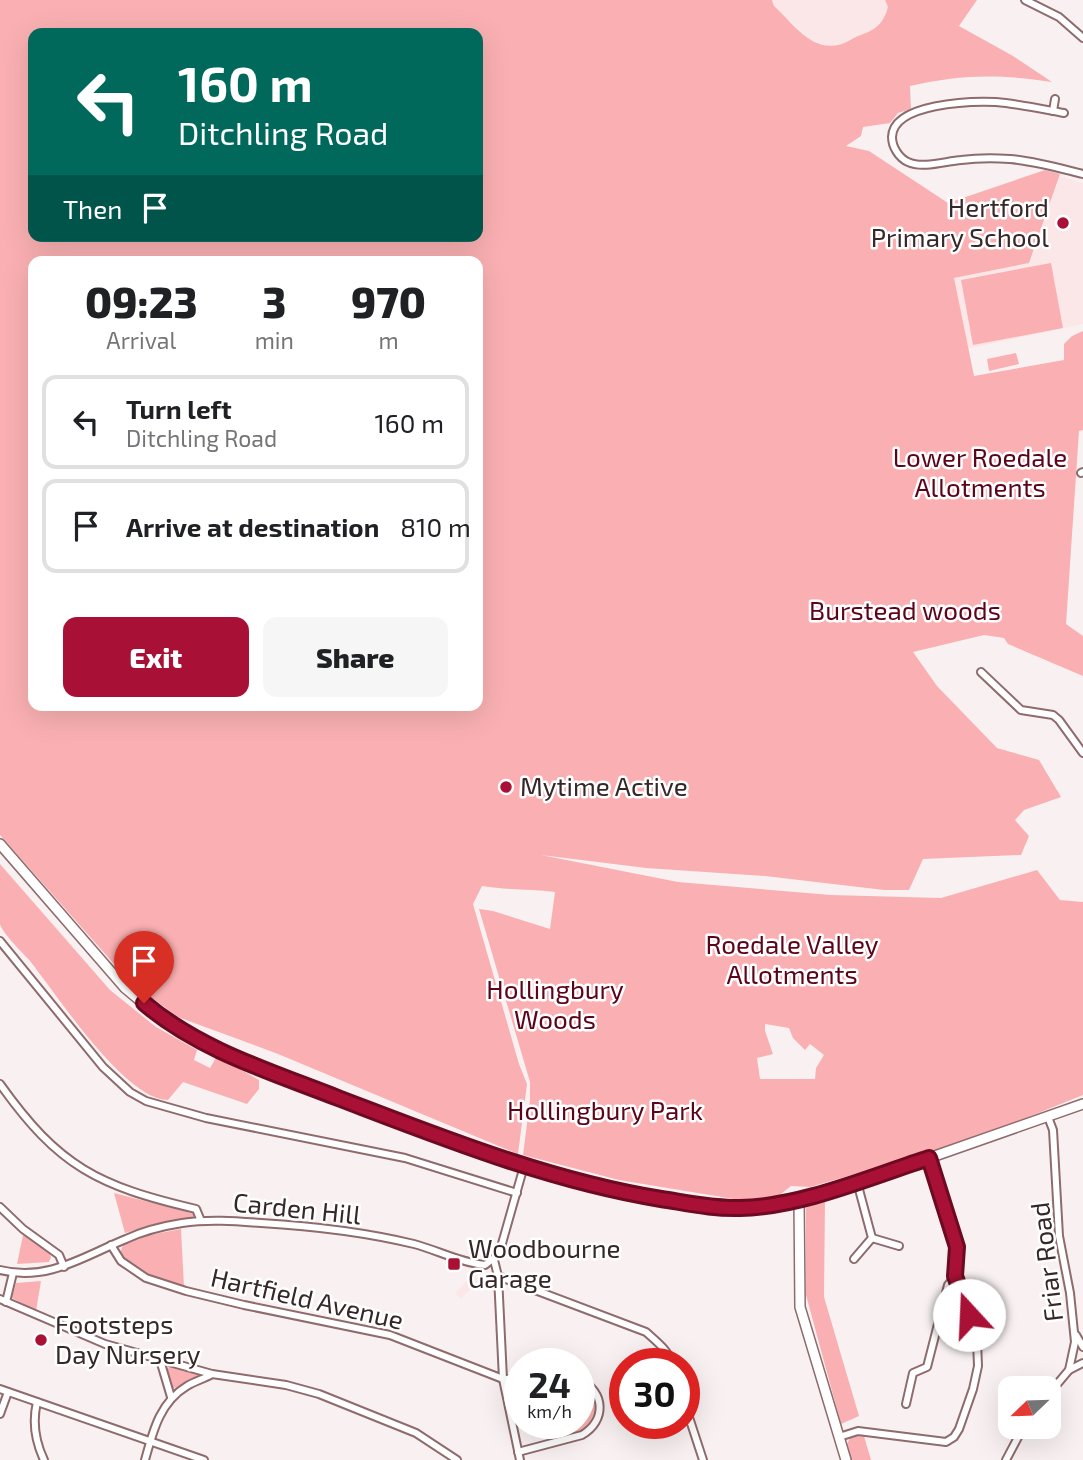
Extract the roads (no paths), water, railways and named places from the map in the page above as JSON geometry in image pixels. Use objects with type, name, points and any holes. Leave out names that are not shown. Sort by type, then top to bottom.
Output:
[{"type":"street","points":[[1025,0],[1037,3],[1059,17],[1083,37]]},
{"type":"street","points":[[1053,111],[1055,99]]},
{"type":"street","points":[[1064,113],[1022,105],[979,102],[916,111],[898,121],[892,133],[893,143],[901,157],[913,164],[1009,159],[1046,164],[1083,174]]},
{"type":"street","points":[[981,672],[1021,710],[1053,715],[1083,753]]},
{"type":"street","points":[[0,844],[125,988],[162,1019],[205,1043],[267,1070],[452,1141],[524,1166],[633,1195],[738,1209],[774,1206],[857,1182],[1083,1104]]},
{"type":"street","points":[[0,941],[103,1067],[130,1092],[146,1101],[206,1118],[405,1158],[517,1194]]},
{"type":"street","points":[[0,1084],[41,1135],[70,1161],[100,1180],[128,1191],[196,1209],[201,1221]]},
{"type":"street","name":"Friar Road","points":[[1048,1117],[1053,1130],[1059,1236],[1070,1293],[1074,1334],[1074,1351],[1069,1370]]},
{"type":"street","points":[[839,1437],[858,1431],[946,1442],[954,1437],[959,1429],[973,1389],[978,1366],[976,1341],[955,1276],[957,1247],[929,1158]]},
{"type":"street","points":[[524,1166],[495,1260],[503,1379],[519,1456],[573,1439]]},
{"type":"street","points":[[857,1182],[872,1238]]},
{"type":"street","points":[[799,1199],[800,1307],[846,1460]]},
{"type":"street","points":[[0,1207],[23,1229],[59,1255],[64,1267]]},
{"type":"street","name":"Carden Hill","points":[[0,1270],[31,1273],[64,1267],[151,1230],[201,1221],[277,1224],[346,1231],[413,1244],[481,1265],[488,1265],[495,1260]]},
{"type":"street","points":[[872,1238],[899,1246]]},
{"type":"street","points":[[853,1259],[872,1238]]},
{"type":"street","name":"Hartfield Avenue","points":[[111,1245],[121,1261],[146,1278],[244,1305],[390,1335],[503,1379]]},
{"type":"street","points":[[13,1273],[3,1300],[105,1344],[212,1374],[286,1385],[318,1394],[416,1433],[457,1460]]},
{"type":"street","points":[[498,1276],[646,1332],[663,1348]]},
{"type":"street","points":[[905,1404],[913,1373],[927,1367],[948,1286],[955,1276]]},
{"type":"street","points":[[1074,1334],[1083,1347]]},
{"type":"street","points":[[160,1360],[171,1397]]},
{"type":"street","points":[[1061,1380],[1069,1370],[1083,1363]]},
{"type":"street","points":[[145,1460],[164,1407],[171,1397],[212,1374]]},
{"type":"street","points":[[0,1389],[204,1460]]},
{"type":"street","points":[[0,1414],[8,1392]]},
{"type":"street","points":[[595,1395],[599,1402],[598,1420],[595,1424]]},
{"type":"street","points":[[37,1402],[34,1427],[44,1460]]},
{"type":"street","points":[[696,1439],[703,1460]]},
{"type":"street","points":[[1006,1460],[1017,1439]]},
{"type":"place","name":"Hertford Primary School","points":[[1063,223]]},
{"type":"place","name":"Mytime Active","points":[[506,787]]},
{"type":"place","name":"Woodbourne Garage","points":[[454,1264]]},
{"type":"place","name":"Footsteps Day Nursery","points":[[41,1340]]},
{"type":"park label","name":"Lower Roedale Allotments","points":[[980,473]]},
{"type":"park label","name":"Burstead woods","points":[[905,611]]},
{"type":"park label","name":"Roedale Valley Allotments","points":[[792,960]]},
{"type":"park label","name":"Hollingbury Woods","points":[[555,1005]]},
{"type":"park label","name":"Hollingbury Park","points":[[605,1111]]}]
